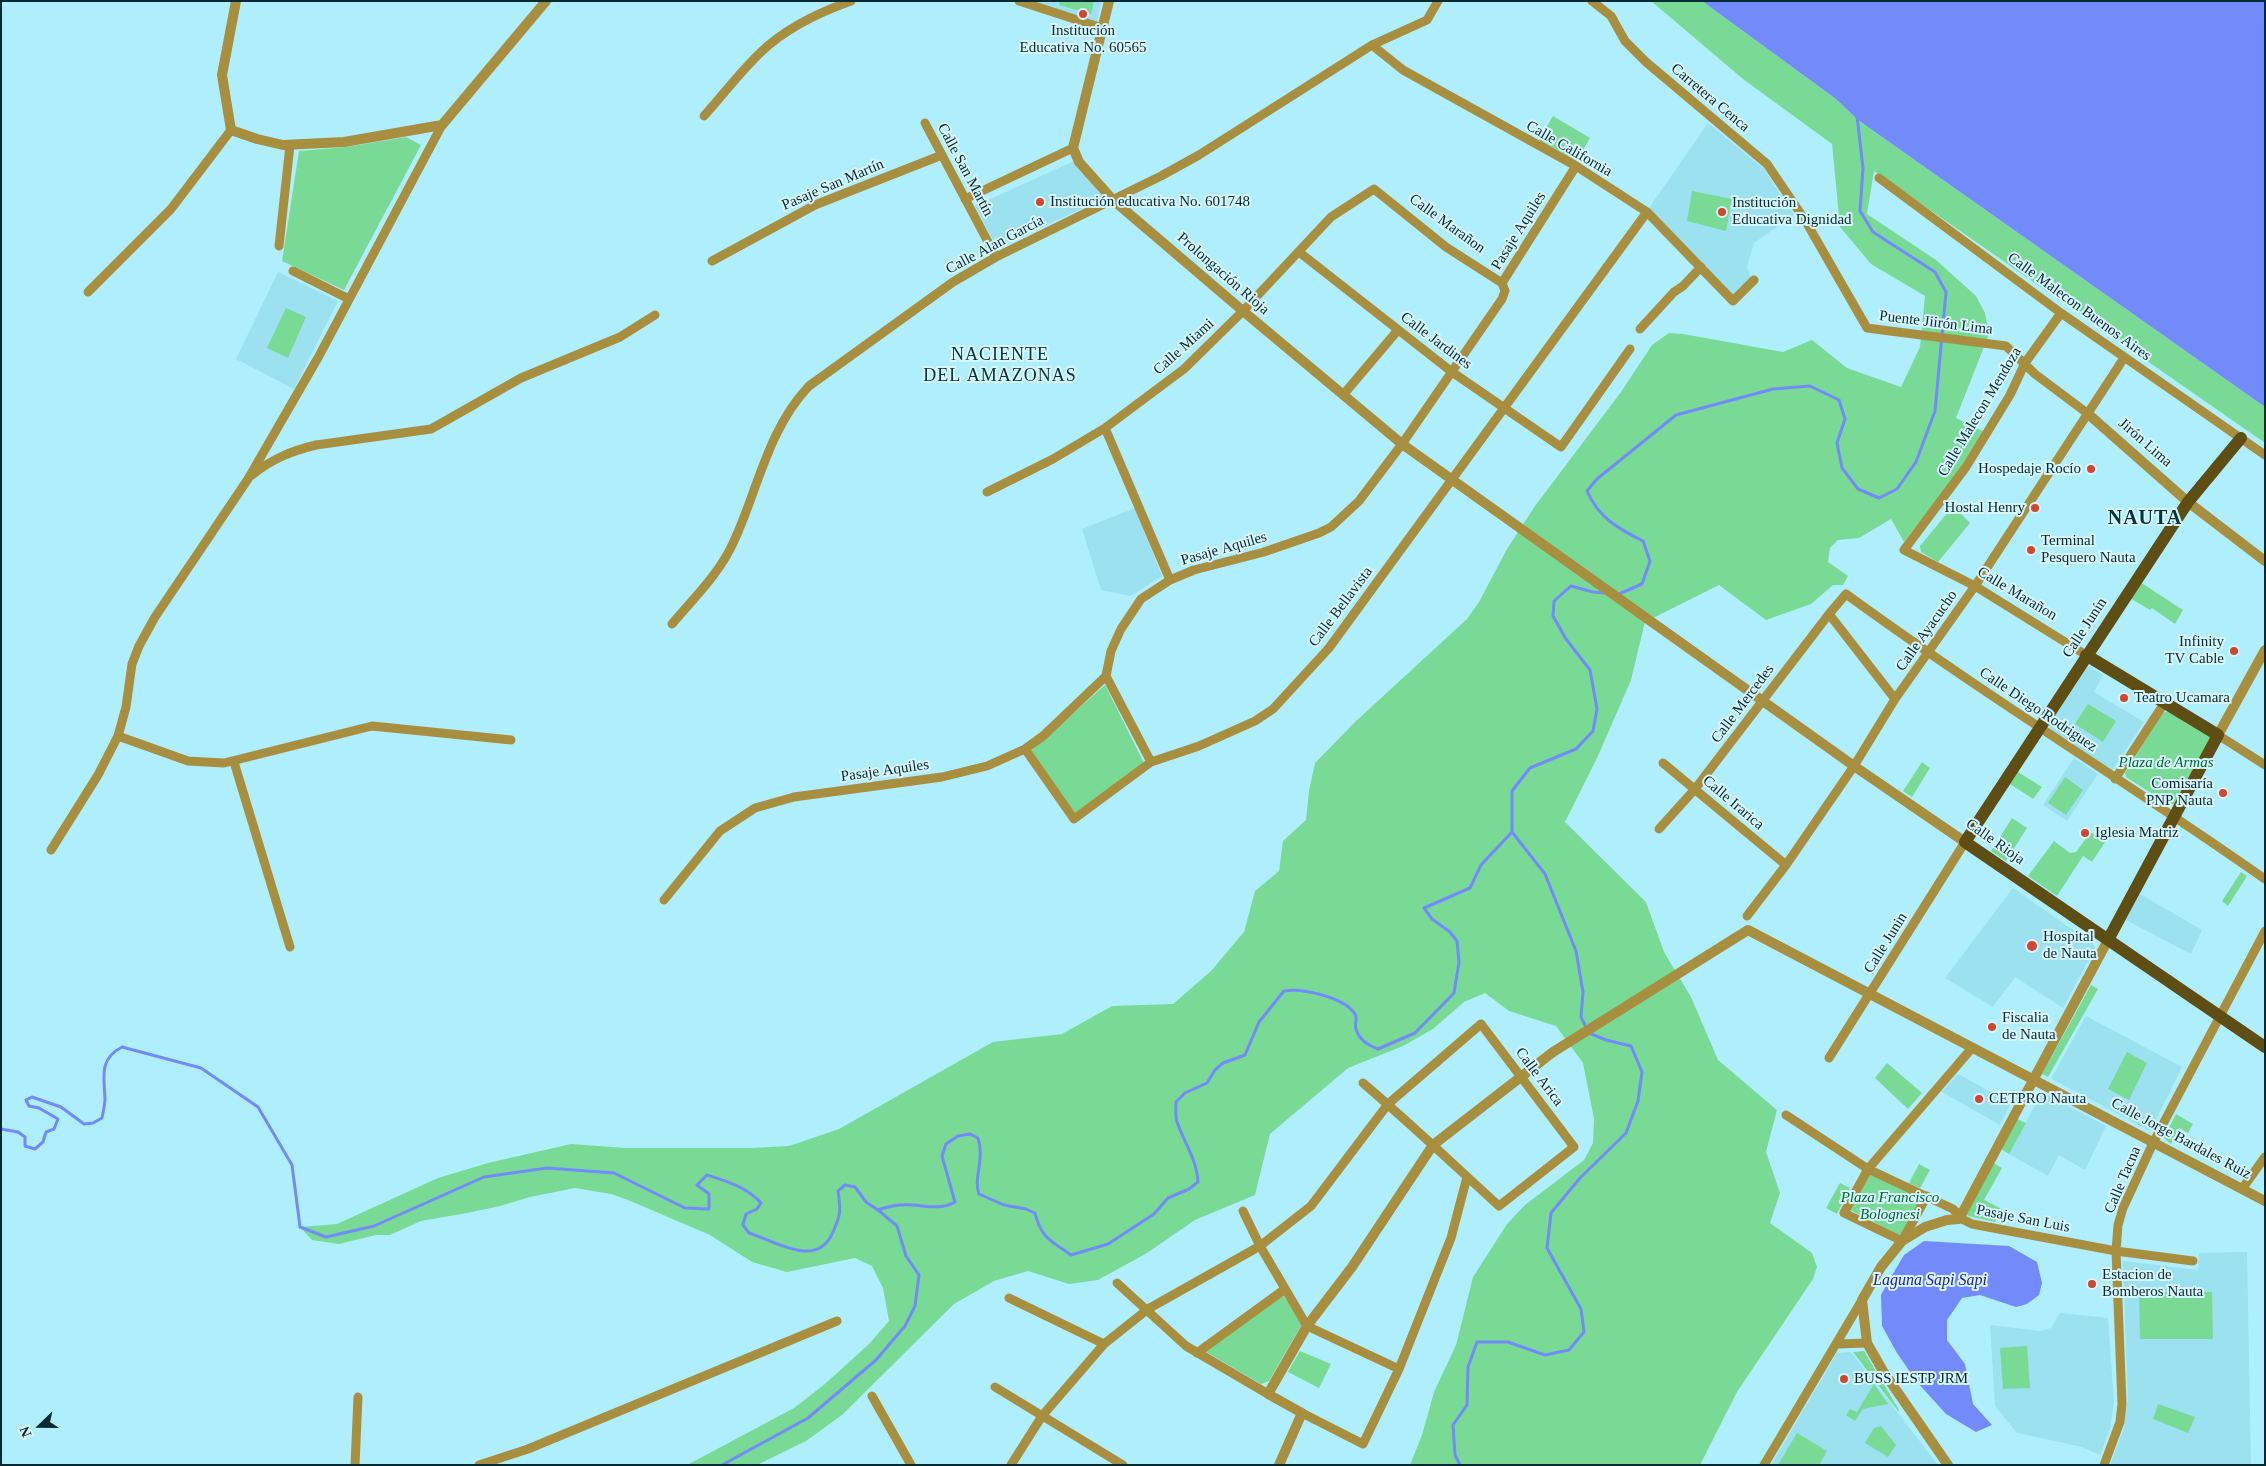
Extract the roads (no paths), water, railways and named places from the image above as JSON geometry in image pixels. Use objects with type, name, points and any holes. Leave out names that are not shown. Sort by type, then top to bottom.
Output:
[{"type":"main road","name":"Calle Junín","points":[[1965,842],[2188,502],[2241,438]]},
{"type":"main road","name":"Calle Marañon","points":[[2086,655],[2218,735]]},
{"type":"main road","points":[[2108,940],[2218,735]]},
{"type":"main road","name":"Calle Rioja","points":[[1965,842],[2265,1047]]},
{"type":"street","points":[[88,292],[171,209],[231,130],[222,75],[236,1]]},
{"type":"street","points":[[51,850],[98,775],[118,736],[126,707],[132,664],[139,646],[161,609],[248,479],[319,356],[442,125],[546,1]]},
{"type":"street","points":[[704,116],[761,51],[826,10],[851,1]]},
{"type":"street","points":[[1019,1],[1102,28]]},
{"type":"street","points":[[965,199],[1073,148],[1109,1]]},
{"type":"street","name":"Calle Alan García","points":[[672,624],[718,570],[734,542],[765,461],[795,401],[809,386],[937,294],[996,257],[1113,200],[1199,155],[1372,45],[1427,20],[1438,1]]},
{"type":"street","name":"Carretera Cenca","points":[[1592,1],[1611,16],[1625,41],[1646,62],[1767,164],[1805,220]]},
{"type":"street","name":"Calle California","points":[[1372,45],[1403,70],[1576,166],[1647,212],[1734,300],[1754,280]]},
{"type":"street","name":"Calle San Martín","points":[[925,123],[996,257]]},
{"type":"street","points":[[231,130],[257,139],[290,145],[344,142],[442,125]]},
{"type":"street","points":[[279,246],[290,145]]},
{"type":"street","name":"Prolongación Rioja","points":[[1073,148],[1079,162],[1113,200],[1402,444],[1708,661]]},
{"type":"street","name":"Pasaje San Martín","points":[[712,261],[815,205],[942,155]]},
{"type":"street","name":"Pasaje Aquiles","points":[[664,900],[720,831],[755,808],[794,797],[942,777],[987,766],[1025,749],[1065,716],[1106,676],[1111,651],[1130,612],[1141,599],[1170,580],[1194,570],[1264,552],[1331,527],[1358,501],[1402,444],[1502,299],[1505,291],[1502,281],[1576,166]]},
{"type":"street","name":"Calle Malecon Buenos Aires","points":[[1879,178],[2061,313],[2265,455]]},
{"type":"street","name":"Calle Marañon","points":[[1374,190],[1452,250],[1502,281]]},
{"type":"street","name":"Calle Miami","points":[[987,492],[1038,467],[1105,428],[1184,369],[1243,311],[1331,217],[1374,190]]},
{"type":"street","name":"Calle Bellavista","points":[[1025,749],[1074,818],[1151,762],[1199,746],[1255,721],[1273,709],[1329,648],[1451,478],[1647,212]]},
{"type":"street","name":"Puente Jiirón Lima","points":[[1805,220],[1867,328],[2006,346]]},
{"type":"street","name":"Calle Jardines","points":[[1299,252],[1452,372],[1561,447],[1630,349]]},
{"type":"street","points":[[1640,329],[1674,292],[1684,286],[1701,267]]},
{"type":"street","points":[[293,271],[349,299]]},
{"type":"street","name":"Calle Malecon Mendoza","points":[[1904,550],[1966,467],[2010,395],[2025,363],[2061,313]]},
{"type":"street","points":[[248,479],[281,455],[299,449],[431,429],[521,378],[620,337],[654,315]]},
{"type":"street","points":[[1343,395],[1398,330]]},
{"type":"street","name":"Jirón Lima","points":[[2006,346],[2035,374],[2088,413],[2188,502],[2265,561]]},
{"type":"street","name":"Calle Ayacucho","points":[[1747,916],[1786,865],[1854,766],[1895,699],[1975,586],[2124,358]]},
{"type":"street","points":[[1105,428],[1170,580]]},
{"type":"street","name":"Calle Marañon","points":[[1904,550],[1975,586],[2086,655]]},
{"type":"street","name":"Calle Diego Rodriguez","points":[[1846,594],[1928,654],[2175,816],[2265,879]]},
{"type":"street","name":"Calle Mercedes","points":[[1659,829],[1695,789],[1846,594]]},
{"type":"street","points":[[1829,614],[1895,699]]},
{"type":"street","points":[[2218,735],[2265,650]]},
{"type":"street","name":"Calle Rioja","points":[[1708,661],[1854,766],[1965,842]]},
{"type":"street","points":[[1106,676],[1151,762]]},
{"type":"street","points":[[2115,778],[2165,702]]},
{"type":"street","points":[[118,736],[188,761],[207,763],[234,762],[372,726],[511,740]]},
{"type":"street","name":"Calle Marañon","points":[[2218,735],[2265,765]]},
{"type":"street","points":[[234,762],[290,947]]},
{"type":"street","name":"Calle Irarica","points":[[1664,763],[1786,865]]},
{"type":"street","name":"Calle Junin","points":[[1829,1058],[1965,842]]},
{"type":"street","name":"Calle Jorge Bardales Ruiz","points":[[1522,1076],[1553,1052],[1748,930],[1871,993],[1972,1048],[2034,1078],[2265,1201]]},
{"type":"street","name":"Calle Tacna","points":[[2104,1465],[2120,1422],[2122,1404],[2116,1251],[2118,1225],[2123,1208],[2154,1141],[2265,931]]},
{"type":"street","points":[[1902,1241],[1925,1227],[1947,1220],[1959,1219],[2108,940]]},
{"type":"street","name":"Calle Arica","points":[[1388,1104],[1481,1024],[1574,1147],[1499,1206],[1466,1177]]},
{"type":"street","points":[[1902,1241],[1844,1213],[1868,1169],[1972,1048]]},
{"type":"street","points":[[1268,1394],[1308,1326],[1352,1267],[1432,1145],[1522,1076]]},
{"type":"street","points":[[1118,1282],[1186,1346],[1302,1413],[1363,1444],[1399,1369],[1450,1238],[1466,1177],[1364,1083]]},
{"type":"street","points":[[1011,1465],[1042,1416],[1104,1344],[1148,1309],[1260,1246],[1311,1206],[1388,1104]]},
{"type":"street","name":"Pasaje San Luis","points":[[1786,1115],[1868,1169],[1953,1209],[1960,1217],[1972,1224],[2116,1251],[2193,1260]]},
{"type":"street","points":[[2242,1189],[2265,1156]]},
{"type":"street","points":[[1764,1465],[1881,1267],[1902,1241],[1927,1196]]},
{"type":"street","points":[[1243,1211],[1260,1246],[1308,1326],[1399,1369]]},
{"type":"street","points":[[1197,1353],[1285,1289]]},
{"type":"street","points":[[1009,1298],[1104,1344]]},
{"type":"street","points":[[1862,1300],[1868,1343],[1883,1371],[1948,1465]]},
{"type":"street","points":[[479,1465],[528,1449],[837,1321]]},
{"type":"street","points":[[1837,1344],[1868,1343]]},
{"type":"street","points":[[996,1386],[1123,1465]]},
{"type":"street","points":[[355,1465],[358,1396]]},
{"type":"street","points":[[872,1396],[911,1465]]},
{"type":"street","points":[[1279,1465],[1302,1413]]},
{"type":"water","points":[[1702,1],[2265,1],[2265,407],[1858,120],[1836,99]]},
{"type":"water","name":"Laguna Sapi Sapi","points":[[1924,1241],[2009,1246],[2037,1262],[2042,1283],[2039,1295],[2027,1304],[2016,1307],[1980,1295],[1962,1298],[1947,1320],[1947,1340],[1965,1364],[1973,1404],[1992,1425],[1976,1432],[1946,1414],[1917,1382],[1897,1353],[1882,1326],[1881,1295],[1904,1255]]},
{"type":"waterway","points":[[1619,594],[1642,584],[1650,561],[1643,541],[1625,532],[1603,515],[1587,491],[1597,479],[1676,415],[1773,389],[1810,386],[1839,400],[1845,419],[1837,443],[1842,468],[1858,489],[1879,498],[1897,489],[1916,462],[1935,411],[1946,292],[1935,272],[1873,232],[1860,211],[1863,168],[1857,116]]},
{"type":"waterway","points":[[1460,1465],[1455,1455],[1453,1425],[1467,1405],[1468,1367],[1477,1342],[1508,1342],[1545,1355],[1569,1350],[1584,1332],[1581,1309],[1547,1248],[1551,1213],[1580,1178],[1626,1133],[1638,1101],[1642,1072],[1631,1046],[1606,1040],[1589,1033],[1581,1017],[1583,992],[1576,951],[1545,874],[1512,832],[1512,791],[1530,768],[1576,749],[1593,731],[1597,709],[1590,670],[1566,639],[1553,616],[1554,601],[1571,586],[1593,592],[1606,593]]},
{"type":"waterway","points":[[1,1129],[18,1132],[25,1137],[25,1146],[35,1149],[43,1142],[46,1132],[54,1129],[58,1119],[39,1108],[29,1106],[26,1100],[32,1097],[61,1107],[84,1124],[93,1123],[102,1118],[105,1101],[104,1076],[106,1063],[122,1047],[201,1068],[258,1107],[292,1165],[300,1227],[326,1237],[374,1226],[484,1177],[547,1168],[614,1173],[685,1208],[709,1209],[709,1194],[697,1185],[707,1175],[714,1177],[743,1189],[761,1203],[757,1209],[746,1214],[743,1225],[749,1233],[795,1250],[806,1251],[817,1249],[826,1243],[833,1232],[840,1212],[838,1191],[845,1185],[855,1187],[866,1202],[878,1210],[890,1206],[904,1205],[940,1207],[955,1202],[942,1156],[946,1144],[958,1136],[970,1134],[978,1138],[980,1146],[977,1182],[979,1194],[1004,1205],[1026,1209],[1035,1213],[1044,1234],[1071,1255],[1108,1244],[1154,1214],[1168,1198],[1189,1189],[1198,1182],[1193,1159],[1177,1122],[1176,1102],[1185,1093],[1207,1083],[1215,1070],[1223,1063],[1245,1055],[1259,1022],[1284,991],[1311,992],[1342,1003],[1355,1014],[1359,1036],[1367,1044],[1378,1049],[1415,1033],[1454,993],[1459,962],[1457,941],[1450,932],[1432,919],[1424,908],[1470,888],[1481,865],[1512,832]]},
{"type":"waterway","points":[[722,1465],[808,1418],[876,1360],[905,1326],[915,1306],[919,1275],[906,1256],[897,1226],[878,1210]]},
{"type":"place","name":"Institución Educativa No. 60565","points":[[1083,14]]},
{"type":"place","name":"Institución educativa No. 601748","points":[[1040,202]]},
{"type":"place","name":"Institución Educativa Dignidad","points":[[1722,212]]},
{"type":"place","name":"Hospedaje Rocío","points":[[2091,469]]},
{"type":"place","name":"Hostal Henry","points":[[2035,508]]},
{"type":"place","name":"Terminal Pesquero Nauta","points":[[2031,550]]},
{"type":"place","name":"Infinity TV Cable","points":[[2234,651]]},
{"type":"place","name":"Teatro Ucamara","points":[[2124,698]]},
{"type":"place","name":"Comisaría PNP Nauta","points":[[2223,793]]},
{"type":"place","name":"Iglesia Matriz","points":[[2085,833]]},
{"type":"place","name":"Hospital de Nauta","points":[[2032,946]]},
{"type":"place","name":"Fiscalia de Nauta","points":[[1992,1027]]},
{"type":"place","name":"CETPRO Nauta","points":[[1979,1099]]},
{"type":"place","name":"Estacion de Bomberos Nauta","points":[[2092,1284]]},
{"type":"place","name":"BUSS IESTP JRM","points":[[1844,1379]]},
{"type":"district","name":"NACIENTE DEL AMAZONAS","points":[[1000,365]]},
{"type":"district","name":"NAUTA","points":[[2145,519]]},
{"type":"park label","name":"Plaza de Armas","points":[[2166,763]]},
{"type":"park label","name":"Plaza Francisco Bolognesi","points":[[1890,1206]]}]
